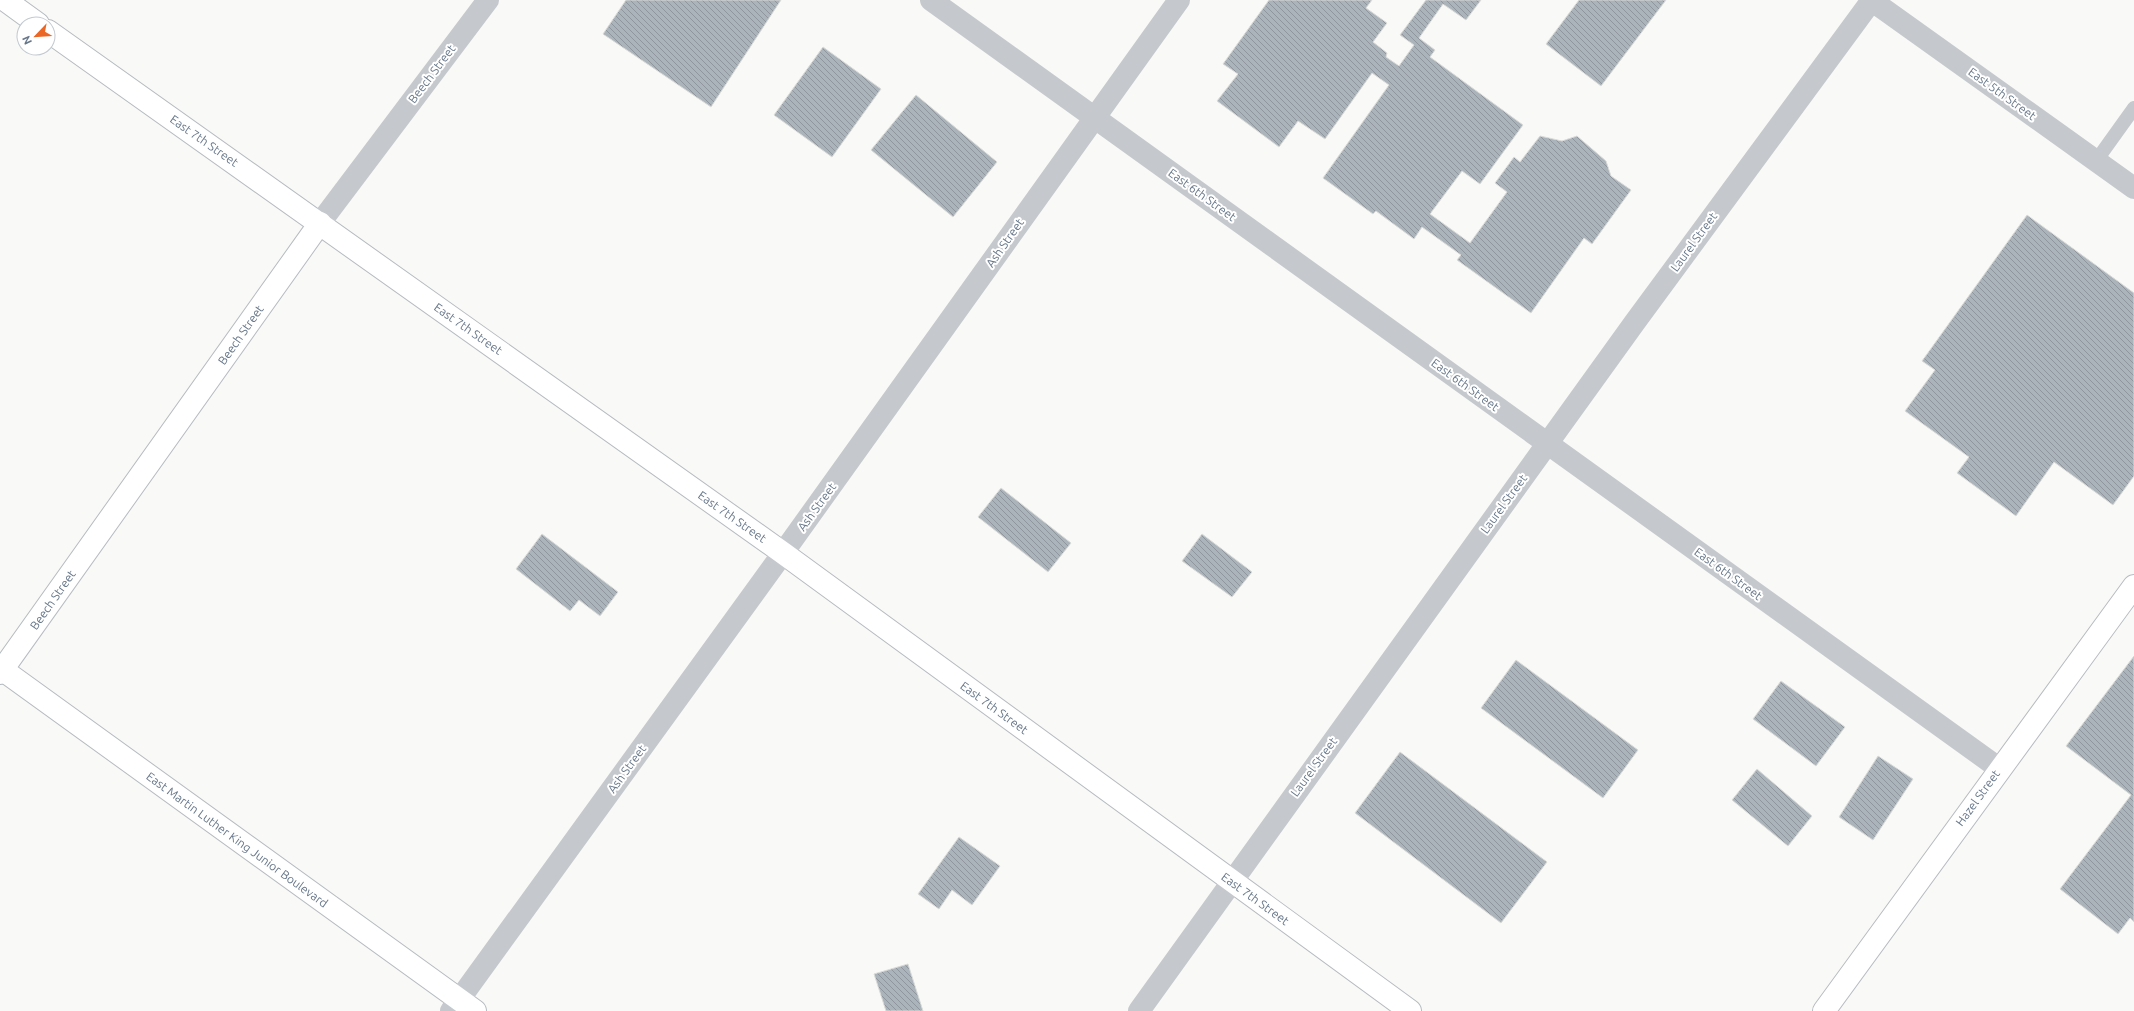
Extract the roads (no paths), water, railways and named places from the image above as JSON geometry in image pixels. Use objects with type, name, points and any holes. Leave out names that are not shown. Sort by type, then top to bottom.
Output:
[{"type":"main road","points":[[4,0],[27,16]]},
{"type":"main road","name":"East 7th Street","points":[[56,37],[783,553],[1231,882],[1410,1011]]},
{"type":"main road","name":"Beech Street","points":[[1,672],[320,223]]},
{"type":"main road","name":"Hazel Street","points":[[1824,1011],[2134,586]]},
{"type":"main road","name":"East Martin Luther King Junior Boulevard","points":[[1,672],[462,1007]]},
{"type":"street","name":"Beech Street","points":[[320,223],[488,0]]},
{"type":"street","name":"East 6th Street","points":[[931,0],[2000,769]]},
{"type":"street","name":"Ash Street","points":[[462,1007],[783,553],[1179,0]]},
{"type":"street","name":"East 5th Street","points":[[1872,0],[2134,188]]},
{"type":"street","name":"Laurel Street","points":[[1139,1011],[1547,444],[1872,0]]},
{"type":"lane","points":[[2096,161],[2134,108]]}]
